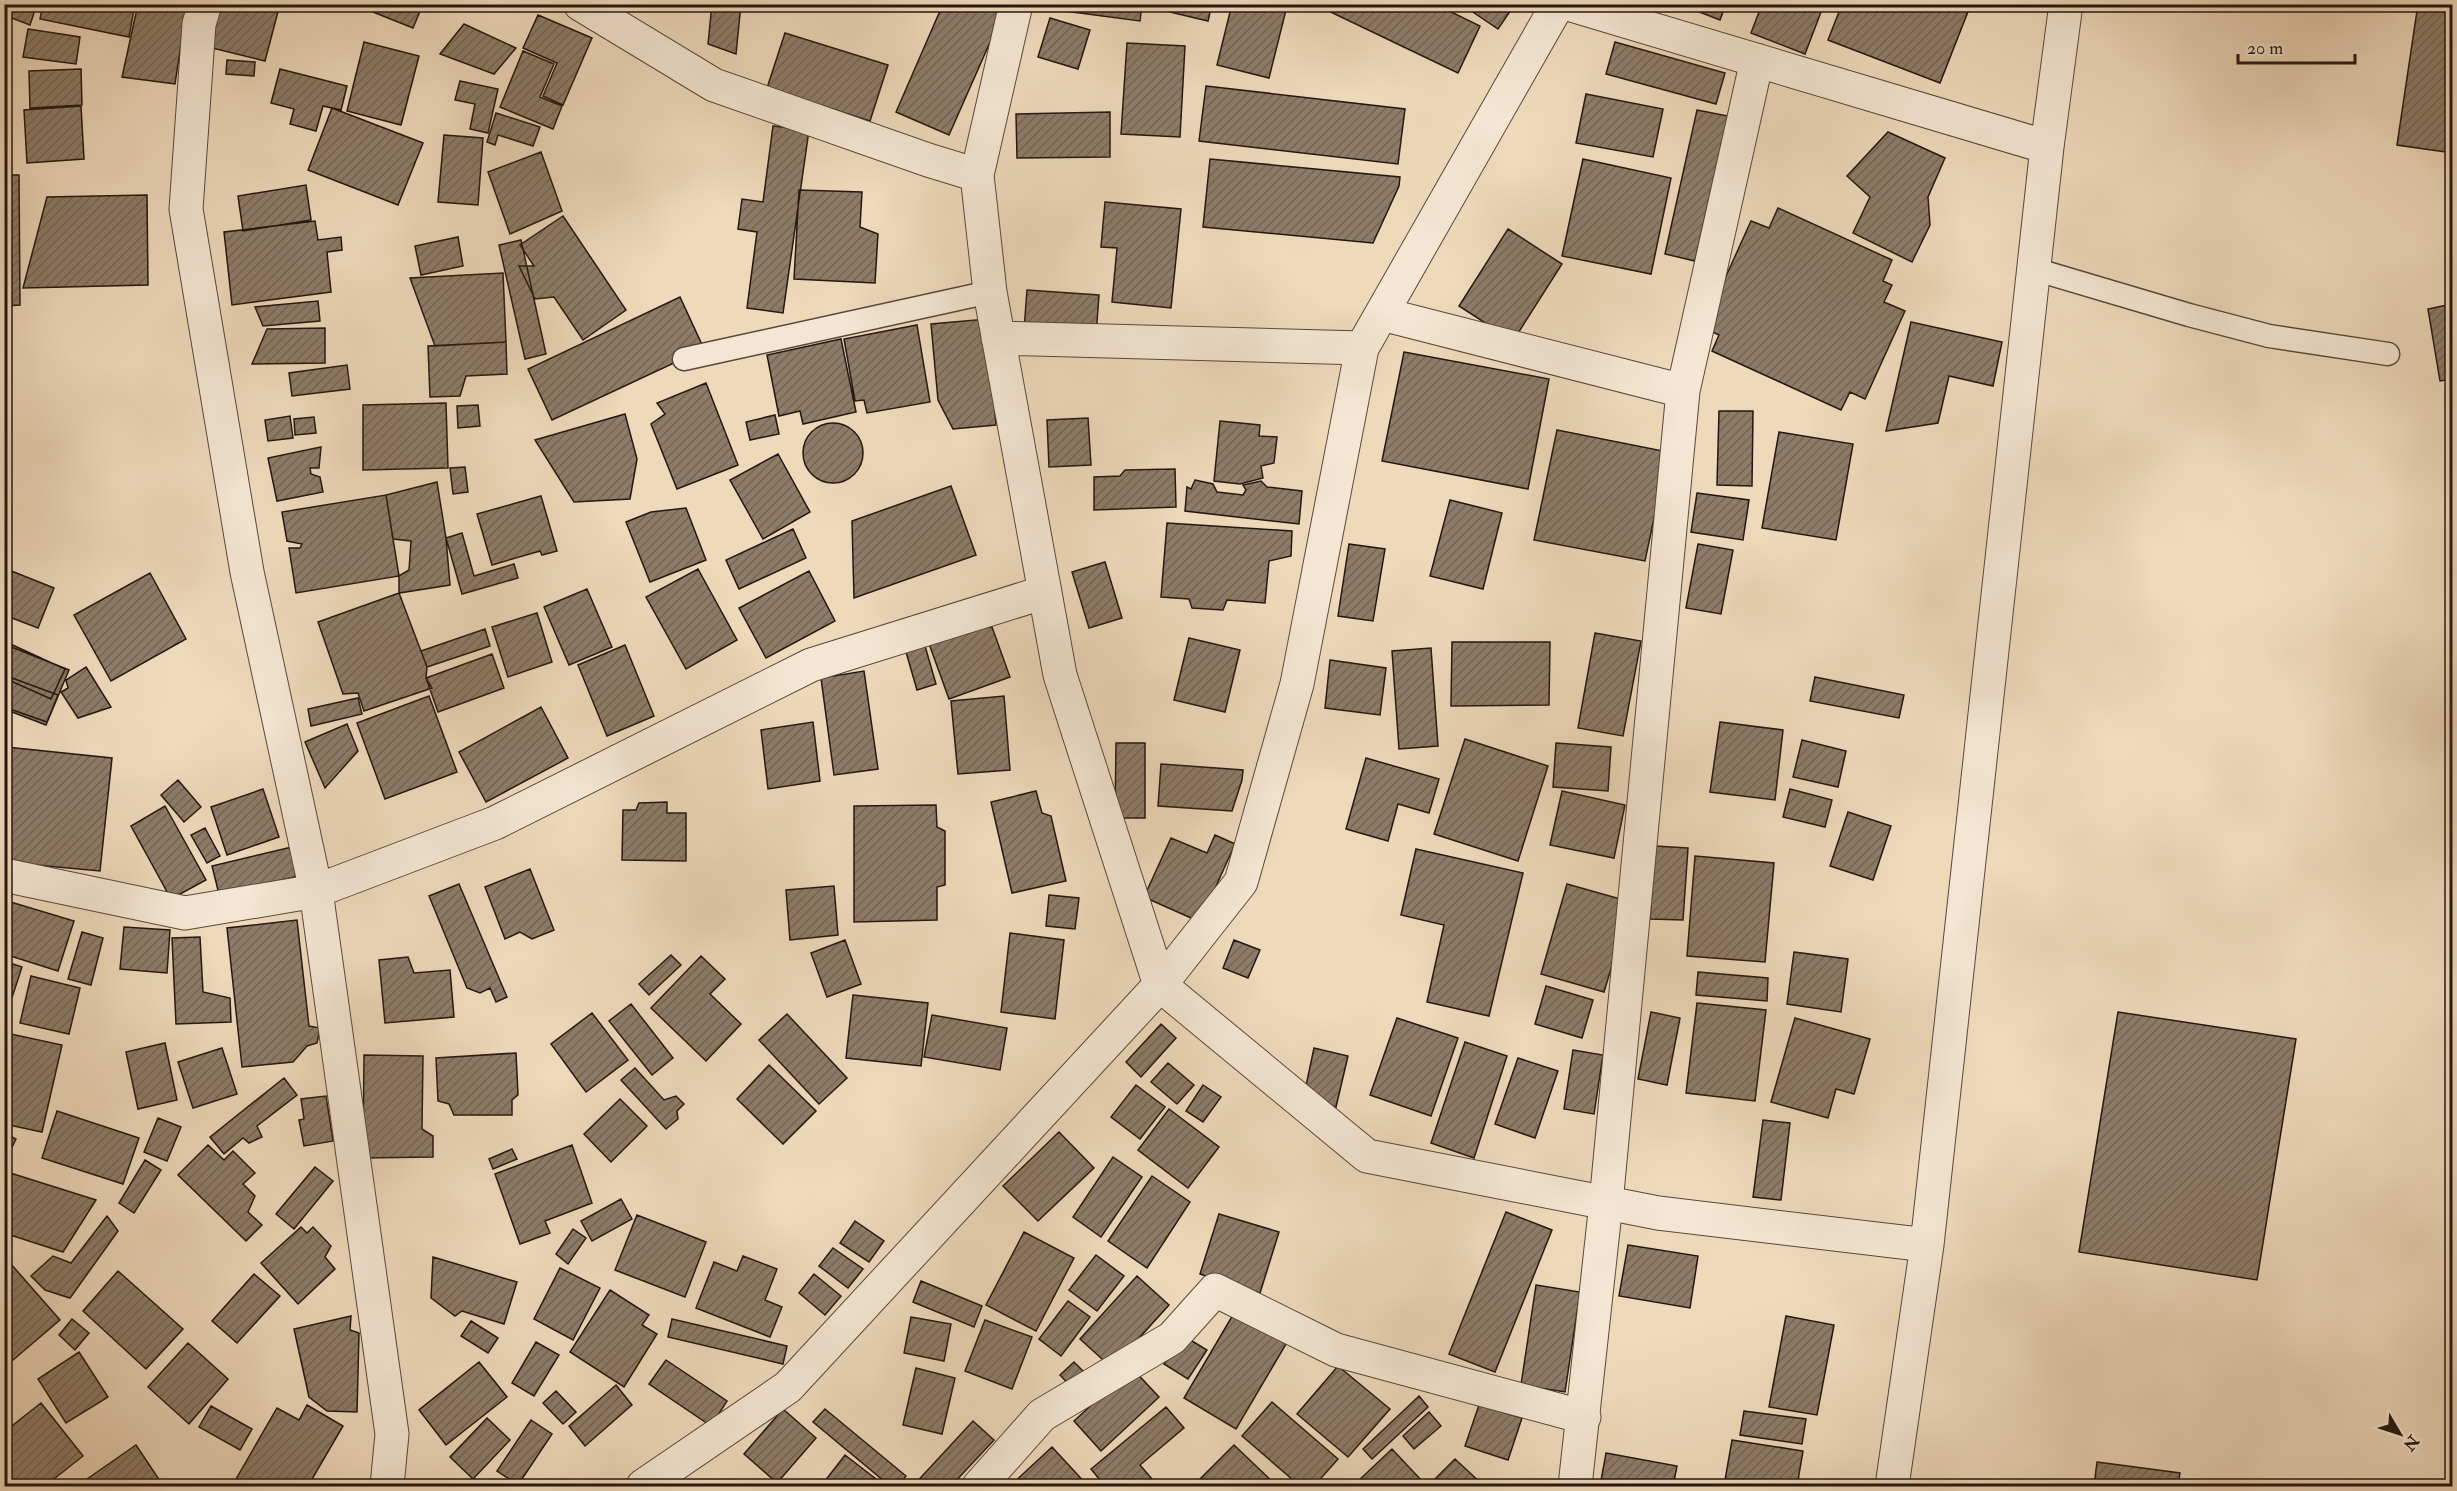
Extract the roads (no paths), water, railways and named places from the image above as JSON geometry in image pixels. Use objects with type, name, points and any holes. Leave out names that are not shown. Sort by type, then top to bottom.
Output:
[{"type":"street","points":[[205,4],[199,24],[186,209],[247,572],[316,891],[392,1434],[387,1486]]},
{"type":"street","points":[[580,4],[714,85],[976,175]]},
{"type":"street","points":[[1016,4],[976,175],[990,292],[1060,675],[1160,985],[1367,1156],[1658,1213],[1927,1245]]},
{"type":"street","points":[[644,1486],[788,1387],[1160,985],[1241,882],[1297,684],[1362,348],[1558,4]]},
{"type":"street","points":[[1568,4],[2047,147]]},
{"type":"street","points":[[1892,1486],[1927,1245],[2047,147],[2066,4]]},
{"type":"street","points":[[1575,1486],[1606,1203],[1683,390],[1757,60]]},
{"type":"street","points":[[1382,314],[1683,390]]},
{"type":"street","points":[[998,338],[1362,348]]},
{"type":"street","points":[[4,875],[185,913],[316,891],[495,823],[811,665],[1045,592]]},
{"type":"street","points":[[979,1486],[1042,1415],[1172,1338],[1215,1290],[1336,1350],[1584,1417]]},
{"type":"lane","points":[[2034,269],[2269,336],[2388,354]]},
{"type":"lane","points":[[684,359],[990,292]]}]
